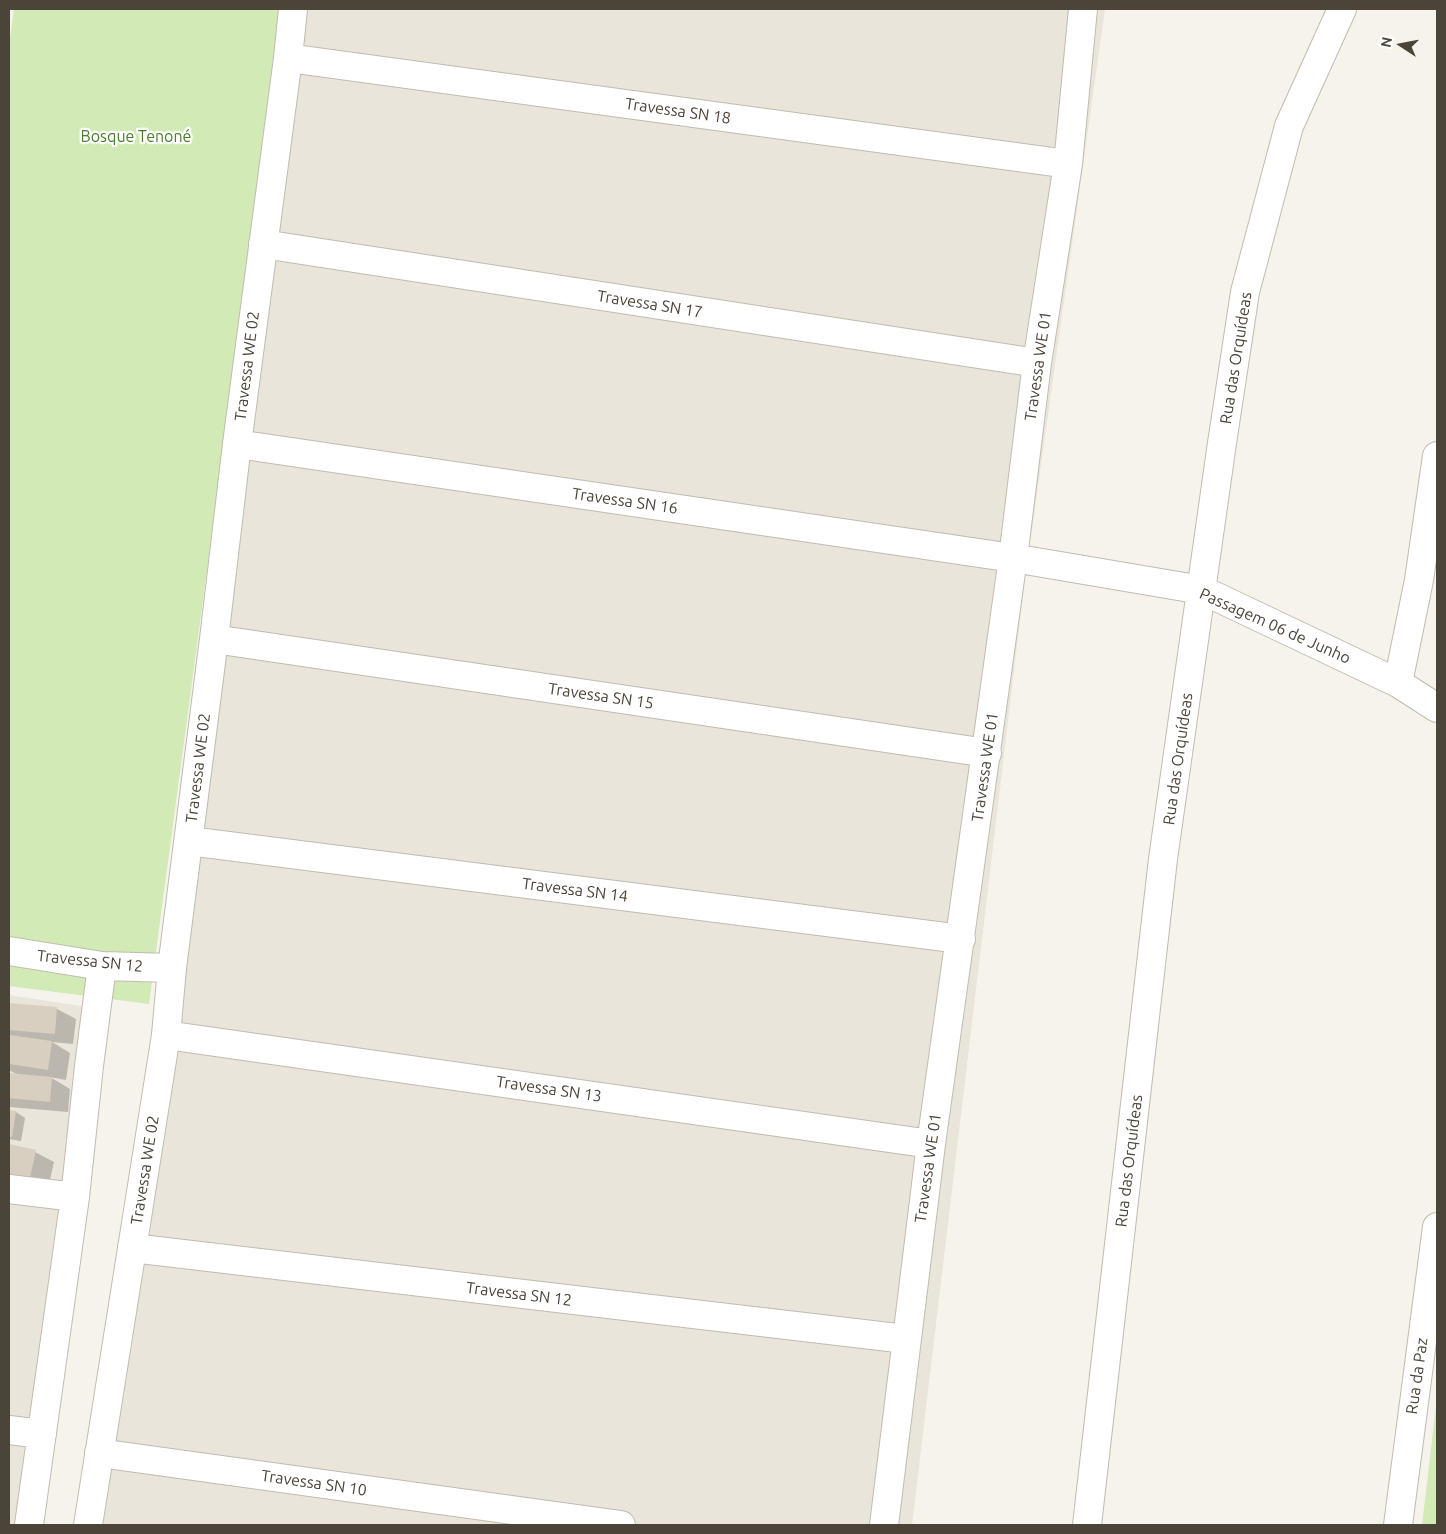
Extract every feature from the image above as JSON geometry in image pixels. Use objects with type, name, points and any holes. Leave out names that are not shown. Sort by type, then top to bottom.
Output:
[{"type":"street","name":"Travessa WE 02","points":[[88,1525],[166,1035],[172,968],[293,9]]},
{"type":"street","name":"Travessa WE 01","points":[[884,1525],[886,1522],[906,1339],[931,1144],[1014,558],[1037,363],[1068,164],[1082,9]]},
{"type":"street","name":"Rua das Orquídeas","points":[[1087,1525],[1163,859],[1245,292],[1289,126],[1342,9]]},
{"type":"street","name":"Travessa SN 18","points":[[288,58],[1068,164]]},
{"type":"street","name":"Travessa SN 17","points":[[264,244],[1037,363]]},
{"type":"street","name":"Travessa SN 16","points":[[237,444],[1014,558]]},
{"type":"street","points":[[1398,683],[1418,580],[1437,456]]},
{"type":"street","name":"Passagem 06 de Junho","points":[[1014,558],[1202,590],[1398,683],[1437,708]]},
{"type":"street","name":"Travessa SN 15","points":[[214,639],[987,752]]},
{"type":"street","name":"Travessa SN 14","points":[[189,841],[961,938]]},
{"type":"street","name":"Travessa SN 12","points":[[9,952],[102,966],[172,968]]},
{"type":"street","points":[[29,1525],[75,1197],[102,966]]},
{"type":"street","name":"Travessa SN 13","points":[[166,1035],[931,1144]]},
{"type":"street","points":[[9,1188],[75,1197]]},
{"type":"street","name":"Rua da Paz","points":[[1398,1525],[1437,1227]]},
{"type":"street","name":"Travessa SN 12","points":[[132,1248],[906,1339]]},
{"type":"street","points":[[9,1430],[42,1434]]},
{"type":"street","name":"Travessa SN 10","points":[[99,1453],[529,1519],[621,1525]]},
{"type":"shaded area","points":[[287,9],[1105,9],[1025,579],[912,1525],[93,1525]]},
{"type":"shaded area","points":[[9,995],[106,1010],[37,1525],[9,1525]]},
{"type":"green space","name":"Bosque Tenoné","points":[[14,9],[282,9],[149,1004],[9,986],[9,46]]},
{"type":"green space","points":[[1437,1398],[1437,1525],[1422,1525]]},
{"type":"building","points":[[9,1003],[57,1007],[55,1034],[9,1030]]},
{"type":"building","points":[[9,1035],[52,1041],[48,1070],[9,1064]]},
{"type":"building","points":[[9,1073],[52,1077],[50,1102],[9,1098]]},
{"type":"building","points":[[9,1110],[16,1111],[12,1137],[9,1137]]},
{"type":"building","points":[[9,1144],[36,1150],[28,1187],[9,1183]]}]
